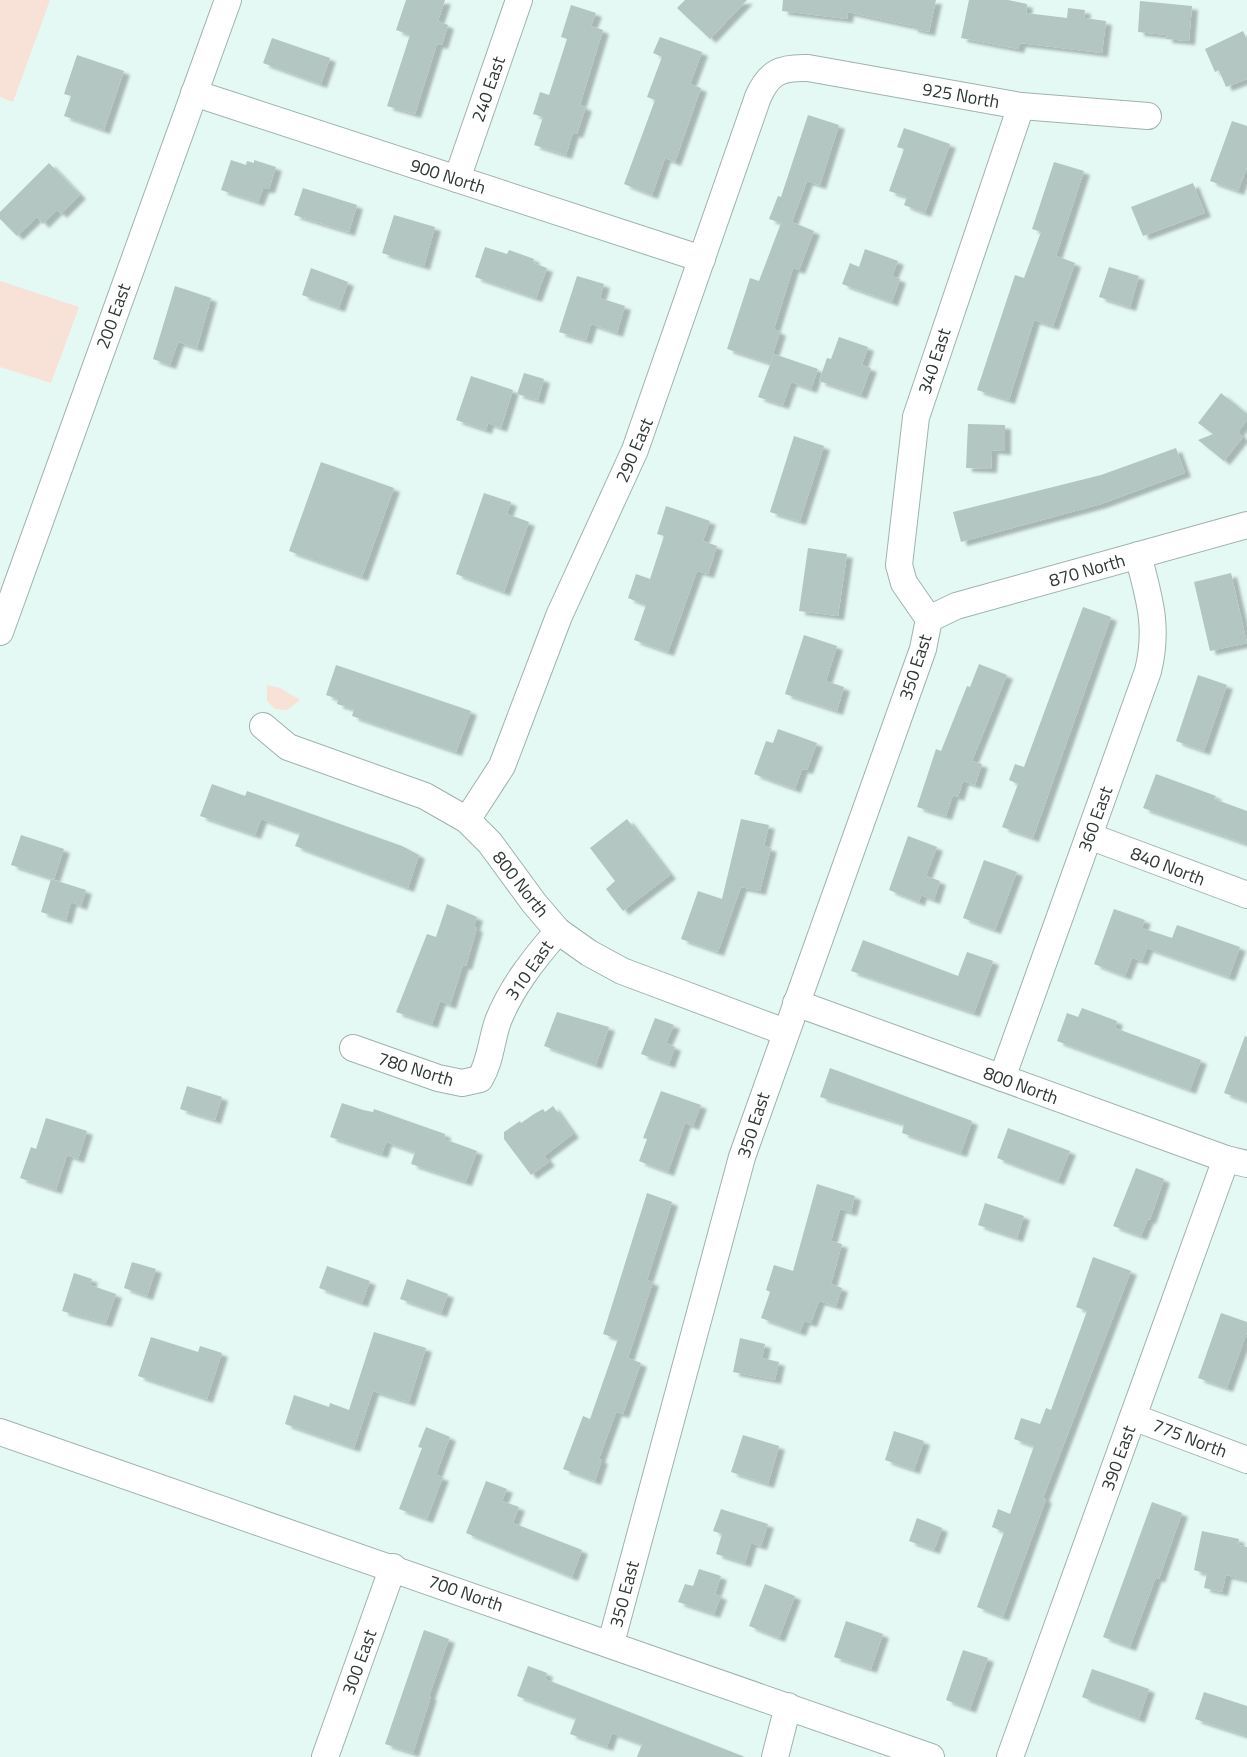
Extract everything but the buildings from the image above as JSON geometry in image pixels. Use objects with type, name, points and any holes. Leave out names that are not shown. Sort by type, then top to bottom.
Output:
[{"type":"street","name":"200 East","points":[[0,632],[228,0]]},
{"type":"street","name":"240 East","points":[[457,179],[519,0]]},
{"type":"street","name":"925 North","points":[[776,71],[808,68],[1021,106],[1148,116]]},
{"type":"street","name":"290 East","points":[[466,820],[502,766],[559,616],[643,429],[758,97],[764,83],[776,71]]},
{"type":"street","name":"900 North","points":[[194,93],[702,259]]},
{"type":"street","name":"340 East","points":[[930,619],[904,583],[899,564],[914,432],[934,358],[1021,106]]},
{"type":"street","name":"870 North","points":[[930,619],[956,606],[1247,525]]},
{"type":"street","name":"360 East","points":[[1002,1078],[1154,649],[1151,606],[1138,555]]},
{"type":"street","name":"350 East","points":[[611,1643],[742,1157],[923,649],[930,619]]},
{"type":"street","name":"800 North","points":[[263,726],[288,747],[425,796],[466,820],[490,843],[534,903],[558,931],[589,953],[622,971],[785,1032]]},
{"type":"street","name":"840 North","points":[[1089,836],[1247,895]]},
{"type":"street","name":"310 East","points":[[480,1079],[488,1065],[498,1023],[506,1002],[519,978],[558,931]]},
{"type":"street","name":"800 North","points":[[796,1003],[1236,1161]]},
{"type":"street","name":"780 North","points":[[353,1048],[438,1078],[462,1083],[480,1079]]},
{"type":"street","name":"390 East","points":[[1010,1757],[1133,1417],[1236,1161]]},
{"type":"street","name":"775 North","points":[[1133,1417],[1247,1460]]},
{"type":"street","name":"700 North","points":[[0,1432],[611,1643],[932,1757]]},
{"type":"street","name":"300 East","points":[[325,1757],[393,1567]]},
{"type":"street","points":[[775,1757],[788,1706]]},
{"type":"shaded area","points":[[0,0],[50,0],[13,102],[0,97]]},
{"type":"shaded area","points":[[0,281],[79,307],[51,383],[0,367]]},
{"type":"shaded area","points":[[267,685],[280,688],[300,700],[287,710],[275,709],[267,701]]}]
